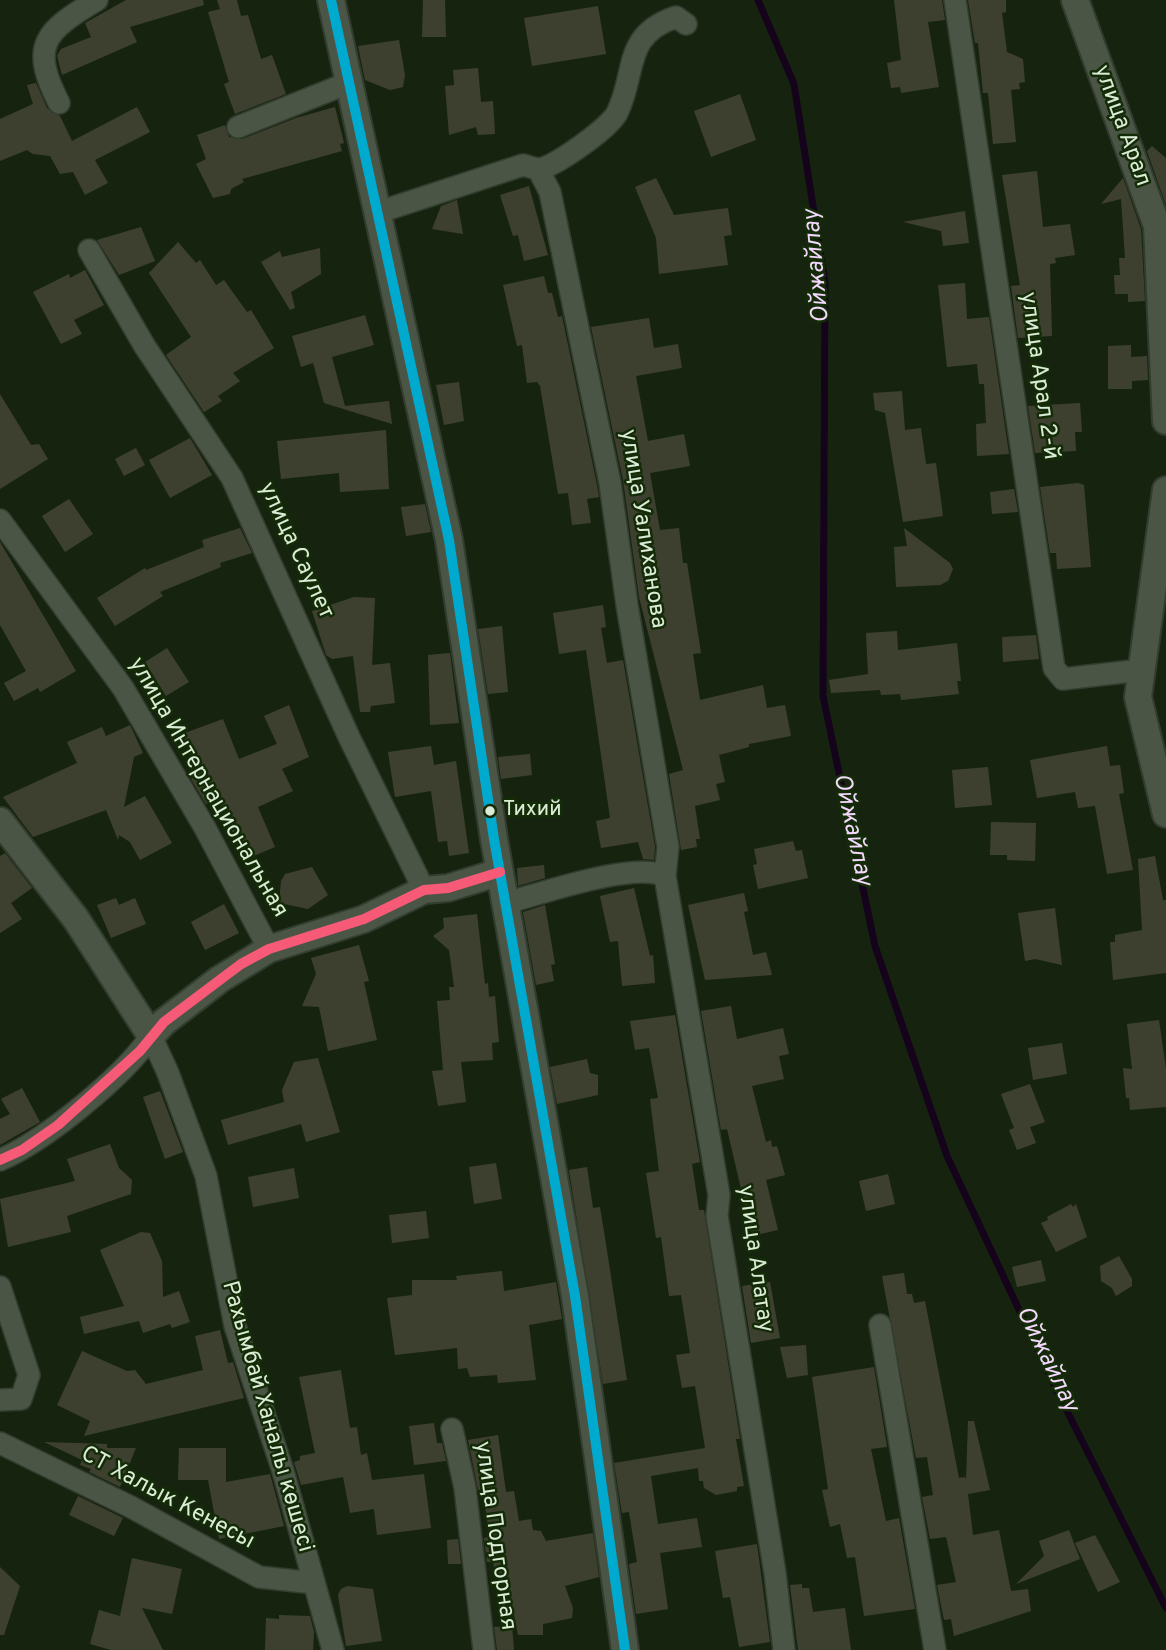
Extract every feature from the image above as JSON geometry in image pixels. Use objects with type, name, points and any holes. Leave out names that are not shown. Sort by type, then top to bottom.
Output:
[{"type":"street","points":[[60,103],[42,64],[44,44],[64,20],[97,0]]},
{"type":"street","points":[[331,0],[449,540],[500,872],[575,1296],[625,1650]]},
{"type":"street","name":"улица Арал 2-й","points":[[955,0],[1054,668],[1063,679],[1141,670]]},
{"type":"street","name":"улица Арал","points":[[1075,0],[1157,226],[1166,421]]},
{"type":"street","points":[[379,212],[523,165],[538,169],[600,132],[617,114],[629,65],[648,33],[661,22],[676,17],[686,24]]},
{"type":"street","points":[[238,127],[348,83]]},
{"type":"street","name":"улица Уалиханова","points":[[538,169],[550,192],[610,483],[627,605],[666,834],[665,876]]},
{"type":"street","name":"улица Саулет","points":[[89,250],[136,333],[232,478],[349,737],[424,890]]},
{"type":"street","points":[[1166,490],[1138,697],[1166,814]]},
{"type":"street","name":"улица Интернациональная","points":[[0,520],[123,688],[205,828],[269,949]]},
{"type":"street","name":"Рахымбай Ханалы көшесі","points":[[0,822],[76,919],[150,1036],[181,1104],[206,1176],[235,1326],[283,1471],[333,1650]]},
{"type":"street","points":[[506,903],[630,871],[653,870],[665,876]]},
{"type":"street","points":[[0,1160],[22,1150],[58,1125],[140,1051],[164,1022],[220,979],[269,949],[364,919],[424,890],[448,888],[500,872]]},
{"type":"street","name":"улица Алатау","points":[[665,876],[719,1195],[717,1216],[775,1573],[784,1650]]},
{"type":"street","points":[[0,1287],[29,1375],[21,1399],[0,1400]]},
{"type":"street","points":[[880,1325],[935,1650]]},
{"type":"street","name":"улица Подгорная","points":[[452,1429],[465,1488],[484,1650]]},
{"type":"street","name":"СТ Халык Кенесы","points":[[0,1443],[131,1507],[258,1577],[314,1583]]},
{"type":"building","points":[[126,0],[203,0],[204,5],[130,27],[137,42],[62,75],[57,56],[61,49],[91,37],[85,23]]},
{"type":"building","points":[[217,0],[237,0],[241,16],[248,15],[261,59],[272,55],[286,94],[235,114],[224,84],[229,82],[208,12],[220,9]]},
{"type":"building","points":[[423,0],[445,0],[446,37],[422,37]]},
{"type":"building","points":[[894,0],[942,0],[945,20],[928,22],[939,87],[901,93],[900,87],[891,88],[887,63],[901,60]]},
{"type":"building","points":[[968,0],[1006,0],[1006,12],[1002,13],[1007,52],[1023,59],[1025,82],[1019,83],[1020,89],[1011,90],[1016,142],[993,144],[988,93],[983,93],[978,43],[975,43]]},
{"type":"building","points":[[598,6],[606,54],[532,66],[524,18]]},
{"type":"building","points":[[399,40],[405,75],[403,87],[390,90],[365,80],[358,46]]},
{"type":"building","points":[[478,68],[481,102],[493,101],[495,134],[478,135],[476,127],[449,135],[445,86],[454,85],[453,70]]},
{"type":"building","points":[[36,83],[47,108],[60,116],[72,141],[137,107],[150,132],[95,160],[108,183],[85,195],[73,172],[60,174],[50,156],[33,154],[27,150],[0,161],[0,119],[33,104],[27,85]]},
{"type":"building","points":[[740,94],[756,140],[711,157],[694,111]]},
{"type":"building","points":[[335,107],[344,143],[340,144],[342,151],[242,179],[244,182],[231,189],[230,194],[213,198],[196,164],[206,159],[197,135],[225,125],[229,137],[242,139],[296,118]]},
{"type":"building","points":[[1152,146],[1166,158],[1166,205],[1147,151]]},
{"type":"building","points":[[1037,171],[1043,227],[1070,224],[1075,255],[1055,258],[1056,263],[1050,264],[1052,336],[1018,338],[1011,286],[1020,285],[1002,175]]},
{"type":"building","points":[[656,178],[674,215],[728,208],[732,235],[724,236],[728,265],[659,274],[656,238],[635,187]]},
{"type":"building","points":[[1123,178],[1141,229],[1145,301],[1128,302],[1128,294],[1115,294],[1114,275],[1120,275],[1119,258],[1125,258],[1121,199],[1101,204]]},
{"type":"building","points":[[529,186],[548,255],[524,261],[518,235],[513,236],[500,195]]},
{"type":"building","points":[[457,200],[463,234],[432,229],[441,206]]},
{"type":"building","points":[[965,211],[969,243],[943,246],[941,231],[903,222]]},
{"type":"building","points":[[141,227],[155,261],[119,275],[97,240]]},
{"type":"building","points":[[178,242],[196,263],[200,260],[216,285],[224,280],[247,312],[251,310],[274,348],[233,373],[240,381],[218,396],[222,401],[204,412],[166,355],[191,337],[149,273]]},
{"type":"building","points":[[320,248],[321,274],[291,292],[295,308],[290,310],[261,262],[280,251],[282,257]]},
{"type":"building","points":[[85,270],[104,305],[74,320],[82,334],[61,344],[33,292],[69,274],[70,278]]},
{"type":"building","points":[[544,276],[558,317],[562,316],[597,485],[599,497],[587,499],[591,523],[572,525],[568,493],[558,494],[540,386],[537,382],[527,383],[522,345],[517,346],[503,285]]},
{"type":"building","points":[[965,283],[967,319],[989,317],[1009,454],[977,456],[976,424],[986,423],[984,384],[979,384],[977,364],[947,367],[938,285]]},
{"type":"building","points":[[365,315],[374,345],[332,357],[345,406],[389,401],[392,424],[324,403],[313,363],[301,367],[292,336]]},
{"type":"building","points":[[649,318],[654,348],[678,344],[682,368],[636,376],[648,441],[684,434],[690,466],[650,473],[660,530],[679,528],[683,563],[687,563],[701,653],[693,654],[700,700],[763,685],[767,708],[785,705],[791,736],[749,744],[749,747],[719,755],[725,782],[716,784],[720,800],[695,806],[700,839],[696,839],[697,847],[681,850],[669,774],[683,770],[639,597],[623,480],[591,327]]},
{"type":"building","points":[[1131,345],[1131,357],[1147,356],[1148,380],[1132,381],[1132,389],[1108,389],[1108,346]]},
{"type":"building","points":[[459,382],[464,421],[444,425],[436,385]]},
{"type":"building","points":[[902,391],[905,430],[921,428],[926,464],[936,463],[943,516],[903,522],[885,413],[875,410],[873,393]]},
{"type":"building","points":[[0,394],[31,445],[39,444],[48,459],[0,489]]},
{"type":"building","points":[[1080,403],[1082,432],[1075,432],[1076,451],[1035,453],[1028,406]]},
{"type":"building","points":[[386,430],[389,489],[340,492],[339,473],[281,479],[277,441]]},
{"type":"building","points":[[190,438],[212,475],[170,498],[149,460]]},
{"type":"building","points":[[136,448],[145,465],[124,476],[115,459]]},
{"type":"building","points":[[1078,483],[1084,485],[1091,567],[1057,569],[1056,553],[1050,553],[1040,487]]},
{"type":"building","points":[[1014,489],[1018,512],[992,514],[990,492]]},
{"type":"building","points":[[69,499],[93,534],[65,552],[42,516]]},
{"type":"building","points":[[425,504],[431,532],[406,536],[401,507]]},
{"type":"building","points":[[240,528],[252,553],[220,563],[221,567],[160,592],[163,596],[115,626],[97,598],[145,568],[146,570],[204,547],[202,540]]},
{"type":"building","points":[[904,528],[950,563],[953,569],[948,581],[940,585],[896,587],[894,547],[907,546]]},
{"type":"building","points":[[0,542],[76,671],[40,692],[38,688],[14,701],[4,683],[26,671],[0,625]]},
{"type":"building","points":[[354,597],[375,598],[372,665],[390,663],[395,703],[371,706],[370,712],[360,712],[353,656],[332,659],[326,655],[312,611]]},
{"type":"building","points":[[603,605],[606,627],[601,628],[607,663],[623,660],[655,847],[654,860],[643,859],[638,842],[601,848],[596,821],[610,818],[586,650],[559,654],[553,613]]},
{"type":"building","points":[[502,626],[508,692],[488,694],[478,629]]},
{"type":"building","points":[[897,631],[898,650],[957,643],[961,681],[957,681],[959,694],[901,700],[900,694],[881,695],[880,690],[831,693],[829,680],[868,674],[866,633]]},
{"type":"building","points":[[1036,635],[1039,659],[1003,662],[1002,637]]},
{"type":"building","points":[[167,648],[189,682],[166,696],[145,662]]},
{"type":"building","points":[[450,653],[459,723],[430,725],[428,655]]},
{"type":"building","points":[[289,705],[309,757],[282,769],[293,791],[258,807],[275,847],[244,860],[218,799],[206,804],[191,779],[198,775],[182,734],[223,719],[239,759],[277,744],[264,716]]},
{"type":"building","points":[[130,725],[143,753],[134,757],[124,807],[145,796],[172,843],[140,860],[130,842],[119,835],[118,840],[106,810],[33,837],[3,797],[77,763],[67,742],[102,727],[106,736]]},
{"type":"building","points":[[431,746],[434,765],[456,761],[469,853],[449,856],[447,841],[438,842],[431,791],[395,797],[388,752]]},
{"type":"building","points":[[1107,746],[1110,766],[1120,765],[1124,793],[1119,794],[1133,870],[1107,874],[1095,806],[1078,808],[1075,792],[1037,798],[1030,760]]},
{"type":"building","points":[[530,754],[532,775],[501,779],[498,757]]},
{"type":"building","points":[[988,767],[992,805],[955,808],[952,770]]},
{"type":"building","points":[[991,822],[1036,823],[1035,861],[1007,860],[1007,855],[990,855]]},
{"type":"building","points":[[793,841],[796,851],[802,850],[808,878],[758,889],[753,865],[757,864],[754,849]]},
{"type":"building","points":[[5,853],[32,888],[11,903],[22,919],[0,933],[0,856]]},
{"type":"building","points":[[1155,856],[1163,900],[1166,900],[1166,973],[1113,980],[1110,942],[1115,942],[1115,935],[1142,930],[1138,859]]},
{"type":"building","points":[[544,865],[545,878],[518,886],[517,868]]},
{"type":"building","points":[[312,867],[328,895],[308,909],[279,903],[281,881],[285,874]]},
{"type":"building","points":[[634,888],[650,956],[653,955],[655,983],[622,986],[618,941],[610,942],[600,896]]},
{"type":"building","points":[[744,893],[748,911],[744,912],[753,955],[766,952],[772,975],[705,980],[688,905]]},
{"type":"building","points":[[116,898],[119,905],[135,898],[146,924],[111,938],[97,905]]},
{"type":"building","points":[[224,904],[239,933],[205,950],[191,922]]},
{"type":"building","points":[[545,905],[555,964],[551,965],[554,981],[536,985],[523,912]]},
{"type":"building","points":[[1055,908],[1062,965],[1035,959],[1025,961],[1018,913]]},
{"type":"building","points":[[477,914],[485,984],[488,983],[489,997],[495,996],[499,1042],[492,1043],[493,1060],[461,1062],[466,1102],[438,1106],[432,1071],[443,1070],[437,1001],[450,1000],[449,987],[454,987],[449,950],[433,936],[444,928],[443,918]]},
{"type":"building","points":[[359,945],[369,981],[364,982],[377,1040],[328,1051],[319,1007],[302,1006],[316,974],[311,958]]},
{"type":"building","points":[[731,1006],[737,1039],[783,1028],[789,1054],[779,1056],[784,1079],[752,1086],[766,1142],[771,1140],[772,1147],[777,1146],[785,1175],[766,1180],[778,1230],[752,1236],[727,1129],[721,1130],[701,1011]]},
{"type":"building","points":[[675,1015],[700,1162],[692,1164],[699,1210],[704,1210],[740,1439],[736,1439],[744,1486],[737,1487],[737,1491],[716,1495],[704,1488],[703,1481],[699,1481],[698,1468],[651,1476],[658,1524],[697,1518],[702,1547],[660,1553],[668,1609],[636,1614],[629,1564],[637,1562],[629,1512],[622,1513],[614,1463],[705,1448],[695,1386],[682,1388],[676,1355],[690,1353],[681,1295],[669,1296],[661,1237],[656,1238],[646,1173],[659,1171],[650,1099],[658,1098],[649,1048],[635,1050],[630,1021]]},
{"type":"building","points":[[1159,1020],[1166,1069],[1166,1107],[1130,1110],[1123,1068],[1132,1069],[1127,1024]]},
{"type":"building","points":[[1062,1043],[1067,1074],[1033,1080],[1028,1048]]},
{"type":"building","points":[[318,1058],[340,1132],[306,1142],[301,1124],[228,1145],[221,1120],[284,1102],[282,1090],[294,1062]]},
{"type":"building","points":[[587,1059],[590,1073],[598,1075],[598,1095],[557,1104],[550,1067]]},
{"type":"building","points":[[1030,1084],[1045,1122],[1030,1127],[1036,1143],[1017,1150],[1009,1130],[1014,1128],[1001,1094]]},
{"type":"building","points":[[22,1088],[40,1122],[0,1145],[0,1119],[10,1114],[1,1099]]},
{"type":"building","points":[[160,1091],[183,1152],[165,1159],[143,1097]]},
{"type":"building","points":[[110,1144],[119,1168],[132,1180],[131,1194],[67,1216],[71,1232],[8,1247],[0,1199],[75,1181],[67,1159]]},
{"type":"building","points":[[496,1163],[502,1199],[474,1204],[469,1167]]},
{"type":"building","points":[[587,1167],[593,1208],[600,1207],[627,1380],[603,1384],[569,1170]]},
{"type":"building","points":[[294,1168],[299,1198],[253,1207],[248,1177]]},
{"type":"building","points":[[888,1174],[895,1204],[866,1211],[859,1181]]},
{"type":"building","points":[[1071,1204],[1073,1207],[1076,1204],[1087,1237],[1056,1252],[1041,1223]]},
{"type":"building","points":[[426,1211],[429,1238],[392,1243],[389,1215]]},
{"type":"building","points":[[141,1232],[150,1233],[162,1261],[163,1297],[179,1291],[190,1322],[172,1328],[170,1324],[143,1333],[139,1321],[84,1334],[80,1317],[124,1306],[100,1250]]},
{"type":"building","points":[[1119,1256],[1132,1279],[1132,1286],[1116,1296],[1112,1288],[1101,1281],[1100,1266]]},
{"type":"building","points":[[1041,1260],[1046,1281],[1017,1287],[1012,1267]]},
{"type":"building","points":[[502,1271],[504,1291],[556,1282],[562,1319],[529,1325],[536,1380],[498,1383],[497,1375],[470,1377],[467,1368],[458,1369],[457,1348],[395,1355],[387,1298],[412,1295],[412,1280],[457,1280],[456,1276]]},
{"type":"building","points":[[904,1273],[907,1294],[912,1294],[914,1303],[925,1301],[959,1478],[965,1477],[966,1480],[968,1421],[974,1421],[990,1490],[968,1494],[973,1535],[999,1530],[1011,1591],[1028,1589],[1031,1611],[954,1636],[951,1619],[944,1620],[937,1585],[956,1582],[946,1537],[930,1539],[922,1497],[933,1495],[927,1457],[916,1458],[882,1276]]},
{"type":"building","points":[[770,1282],[780,1338],[751,1343],[742,1286]]},
{"type":"building","points":[[220,1330],[228,1363],[233,1362],[244,1398],[84,1436],[90,1421],[57,1405],[82,1351],[127,1371],[135,1370],[146,1384],[203,1370],[195,1336]]},
{"type":"building","points":[[806,1345],[808,1375],[787,1378],[780,1347]]},
{"type":"building","points":[[874,1367],[887,1447],[871,1449],[886,1521],[899,1518],[915,1609],[864,1616],[855,1557],[847,1558],[840,1524],[830,1527],[822,1490],[828,1489],[812,1377]]},
{"type":"building","points":[[341,1370],[350,1428],[357,1427],[361,1455],[367,1453],[372,1480],[424,1474],[431,1528],[377,1535],[374,1509],[350,1513],[343,1477],[301,1485],[294,1462],[300,1460],[300,1456],[315,1453],[299,1377]]},
{"type":"building","points":[[434,1423],[437,1443],[442,1443],[446,1461],[414,1465],[409,1426]]},
{"type":"building","points":[[498,1435],[506,1492],[514,1491],[519,1521],[531,1519],[533,1530],[541,1531],[546,1541],[593,1533],[599,1577],[565,1586],[573,1608],[572,1618],[543,1624],[543,1635],[518,1635],[506,1573],[496,1575],[493,1562],[487,1562],[484,1538],[489,1537],[483,1490],[478,1490],[468,1440]]},
{"type":"building","points":[[44,1442],[107,1444],[107,1448],[136,1448],[120,1487],[89,1472],[91,1469],[80,1465],[82,1460]]},
{"type":"building","points":[[179,1448],[226,1448],[226,1482],[270,1474],[284,1526],[219,1539],[208,1480],[178,1480]]},
{"type":"building","points":[[78,1496],[123,1518],[114,1536],[69,1515]]},
{"type":"building","points":[[1069,1530],[1080,1559],[1016,1584],[1044,1556],[1039,1541]]},
{"type":"building","points":[[1095,1535],[1120,1582],[1098,1592],[1075,1543]]},
{"type":"building","points":[[458,1539],[461,1564],[448,1564],[447,1540]]},
{"type":"building","points":[[757,1544],[770,1642],[739,1647],[730,1597],[723,1598],[715,1551]]},
{"type":"building","points":[[132,1558],[182,1569],[172,1614],[142,1608],[163,1650],[111,1650],[90,1644],[99,1610],[120,1616]]},
{"type":"building","points":[[0,1567],[20,1586],[4,1635],[0,1635]]},
{"type":"building","points":[[802,1584],[802,1588],[809,1588],[813,1612],[845,1608],[851,1650],[798,1650],[790,1585]]},
{"type":"building","points":[[347,1586],[373,1589],[382,1641],[346,1646],[338,1595],[341,1589]]},
{"type":"building","points":[[279,1615],[310,1616],[314,1632],[313,1650],[265,1650],[266,1618],[279,1619]]},
{"type":"building","points":[[512,1626],[514,1650],[497,1650],[494,1627]]},
{"type":"waterway","name":"Ойжайлау","points":[[758,0],[794,84],[825,283],[823,696],[875,946],[947,1156],[1057,1391],[1166,1608]]},
{"type":"transit line","points":[[331,0],[449,540],[494,839],[575,1296],[625,1650]]},
{"type":"transit line","points":[[0,1160],[22,1150],[58,1125],[140,1051],[164,1022],[241,964],[269,949],[364,919],[424,890],[448,888],[500,872]]},
{"type":"place","name":"Тихий","points":[[490,811]]}]
